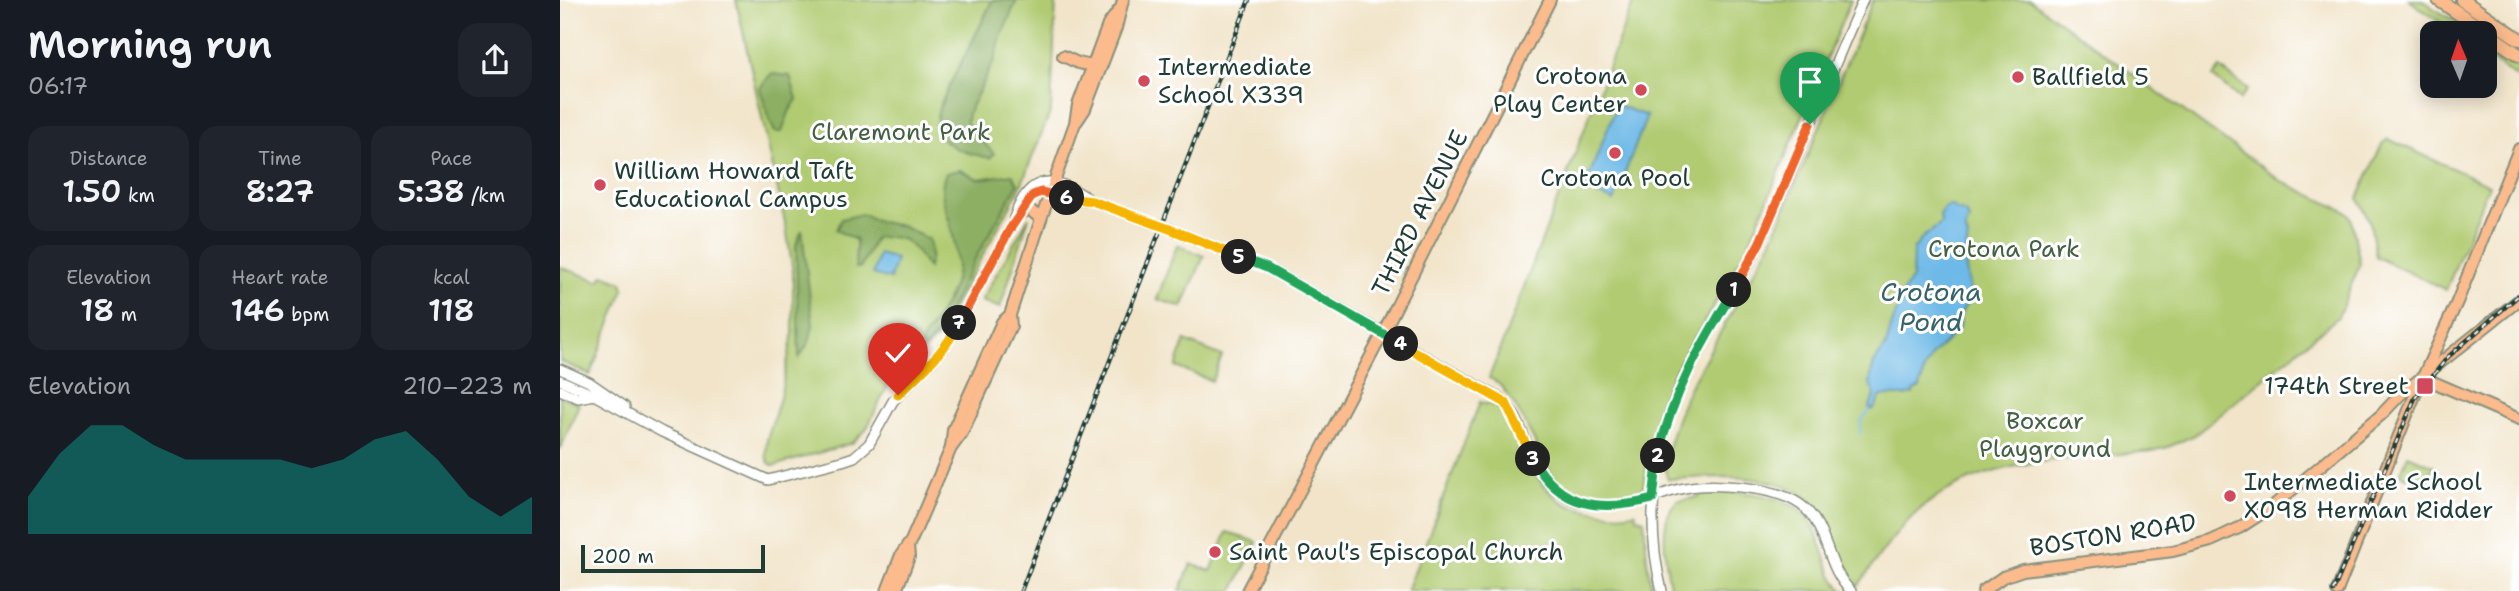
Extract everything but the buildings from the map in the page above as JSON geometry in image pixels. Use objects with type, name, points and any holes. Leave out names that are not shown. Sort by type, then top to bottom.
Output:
[{"type":"highway","points":[[2439,0],[2519,55]]},
{"type":"highway","points":[[2462,0],[2519,39]]},
{"type":"main road","name":"THIRD AVENUE","points":[[1247,591],[1383,333],[1550,0]]},
{"type":"main road","points":[[887,591],[951,448],[962,433],[1012,327],[1010,315],[1041,219],[1075,124],[1086,109],[1097,67],[1116,28],[1121,5]]},
{"type":"main road","points":[[1063,56],[1097,67]]},
{"type":"main road","points":[[2337,591],[2416,393],[2519,149]]},
{"type":"main road","points":[[1022,213],[1029,209],[1041,219]]},
{"type":"main road","points":[[2381,415],[2401,394],[2519,300]]},
{"type":"main road","points":[[2437,367],[2441,356],[2439,343]]},
{"type":"main road","points":[[2424,378],[2519,419]]},
{"type":"main road","points":[[2381,415],[2416,393]]},
{"type":"main road","name":"BOSTON ROAD","points":[[1983,591],[2003,577],[2023,570],[2173,551],[2226,535],[2273,506],[2381,415]]},
{"type":"main road","points":[[895,591],[909,558],[908,547]]},
{"type":"street","points":[[1662,591],[1657,566],[1653,499],[1658,458],[1675,399],[1696,354],[1760,242],[1863,0]]},
{"type":"street","points":[[561,382],[594,395],[635,418],[768,480],[853,457],[869,444],[893,401],[932,362],[953,335],[1010,229],[1027,190],[1041,183],[1052,188],[1078,191],[1092,201],[1267,268],[1506,403],[1538,470],[1567,498],[1580,503],[1616,506],[1653,499],[1677,490],[1706,487],[1759,490],[1792,499],[1808,510],[1816,520],[1836,573],[1850,591]]},
{"type":"street","points":[[1010,229],[1033,195],[1052,188]]},
{"type":"street","points":[[560,369],[597,387],[632,412],[635,418]]},
{"type":"green space","name":"Claremont Park","points":[[736,0],[1056,0],[1051,110],[1020,188],[936,339],[887,387],[866,430],[852,443],[774,466],[766,456],[767,440],[780,398],[793,334],[793,272],[786,227]]},
{"type":"green space","points":[[992,0],[1017,0],[1000,39],[995,59],[968,113],[967,124],[994,154],[990,158],[960,150],[947,143],[938,131],[937,121],[938,110]]},
{"type":"green space","points":[[1634,0],[1851,0],[1749,244],[1672,378],[1657,419],[1643,488],[1636,496],[1604,498],[1581,495],[1564,487],[1542,458],[1509,397],[1498,383],[1489,378]]},
{"type":"green space","name":"Crotona Park","points":[[1873,0],[2030,0],[2281,181],[2347,212],[2351,218],[2360,264],[2338,317],[2195,435],[2152,451],[2060,459],[1998,470],[1969,480],[1942,493],[1909,519],[1858,586],[1846,571],[1824,518],[1812,502],[1795,490],[1776,483],[1731,477],[1668,479],[1666,461],[1688,390],[1771,242]]},
{"type":"green space","points":[[2409,0],[2424,0],[2456,21],[2438,21]]},
{"type":"green space","points":[[2497,52],[2519,64],[2519,79],[2497,63]]},
{"type":"green space","points":[[2220,68],[2248,89],[2240,99],[2213,77]]},
{"type":"green space","points":[[771,74],[790,76],[797,99],[782,132],[775,132],[769,120],[760,88]]},
{"type":"green space","points":[[2388,139],[2489,185],[2446,290],[2376,257],[2370,222],[2358,198],[2382,144]]},
{"type":"green space","points":[[960,170],[978,179],[1012,174],[1018,184],[936,335],[925,348],[921,347],[923,340],[946,303],[957,271],[955,247],[942,191],[946,173]]},
{"type":"green space","points":[[861,214],[880,222],[902,226],[929,240],[931,255],[928,268],[908,242],[886,237],[875,238],[861,267],[856,268],[856,240],[836,230],[841,219]]},
{"type":"green space","points":[[1029,217],[1000,308],[981,301]]},
{"type":"green space","points":[[802,230],[813,325],[809,342],[799,358],[796,245]]},
{"type":"green space","points":[[1177,245],[1204,256],[1182,307],[1157,299]]},
{"type":"green space","points":[[560,267],[599,281],[603,275],[622,282],[624,289],[590,375],[560,361]]},
{"type":"green space","points":[[1185,341],[1222,356],[1212,381],[1176,367]]},
{"type":"green space","points":[[560,396],[579,404],[561,448],[560,448]]},
{"type":"green space","points":[[1480,402],[1505,408],[1528,461],[1554,496],[1566,504],[1582,509],[1614,514],[1636,512],[1636,517],[1644,520],[1652,591],[1407,591]]},
{"type":"green space","points":[[2408,455],[2434,466],[2426,485],[2400,474]]},
{"type":"green space","points":[[1699,492],[1754,494],[1794,507],[1813,525],[1830,571],[1844,591],[1671,591],[1665,543],[1667,519],[1677,501],[1699,497]]},
{"type":"green space","points":[[1227,532],[1257,542],[1233,591],[1180,591],[1191,564],[1211,571]]},
{"type":"water","name":"Crotona Pool","points":[[1617,105],[1647,116],[1614,201],[1584,189]]},
{"type":"water","name":"Crotona Pond","points":[[1953,206],[1954,209],[1966,213],[1969,220],[1965,229],[1968,237],[1965,263],[1971,297],[1961,313],[1958,330],[1932,355],[1924,370],[1920,388],[1905,396],[1881,396],[1874,409],[1870,410],[1875,395],[1870,385],[1874,363],[1886,346],[1904,291],[1912,278],[1913,250],[1923,237],[1941,224],[1940,214],[1945,207]]},
{"type":"water","points":[[879,254],[896,259],[890,279],[873,274]]},
{"type":"waterway","points":[[1860,434],[1861,421],[1870,410]]},
{"type":"railway","points":[[1021,591],[1249,0]]},
{"type":"railway","points":[[2333,591],[2415,398],[2448,357],[2519,295]]},
{"type":"place","name":"Ballfield 5","points":[[2018,77]]},
{"type":"place","name":"Intermediate School X339","points":[[1144,81]]},
{"type":"place","name":"Crotona Play Center","points":[[1641,90]]},
{"type":"place","name":"Crotona Pool","points":[[1615,153]]},
{"type":"place","name":"William Howard Taft Educational Campus","points":[[600,185]]},
{"type":"place","name":"174th Street","points":[[2425,386]]},
{"type":"place","name":"Intermediate School X098 Herman Ridder","points":[[2230,496]]},
{"type":"place","name":"Saint Paul's Episcopal Church","points":[[1215,552]]},
{"type":"route","points":[[898,395],[932,362],[953,335],[1010,229],[1033,195],[1051,193],[1074,200],[1092,201],[1267,268],[1498,397],[1511,409],[1538,470],[1567,498],[1580,503],[1616,506],[1653,499],[1653,486],[1667,420],[1684,377],[1753,256],[1810,124]]},
{"type":"park label","name":"Boxcar Playground","points":[[2045,435]]}]
